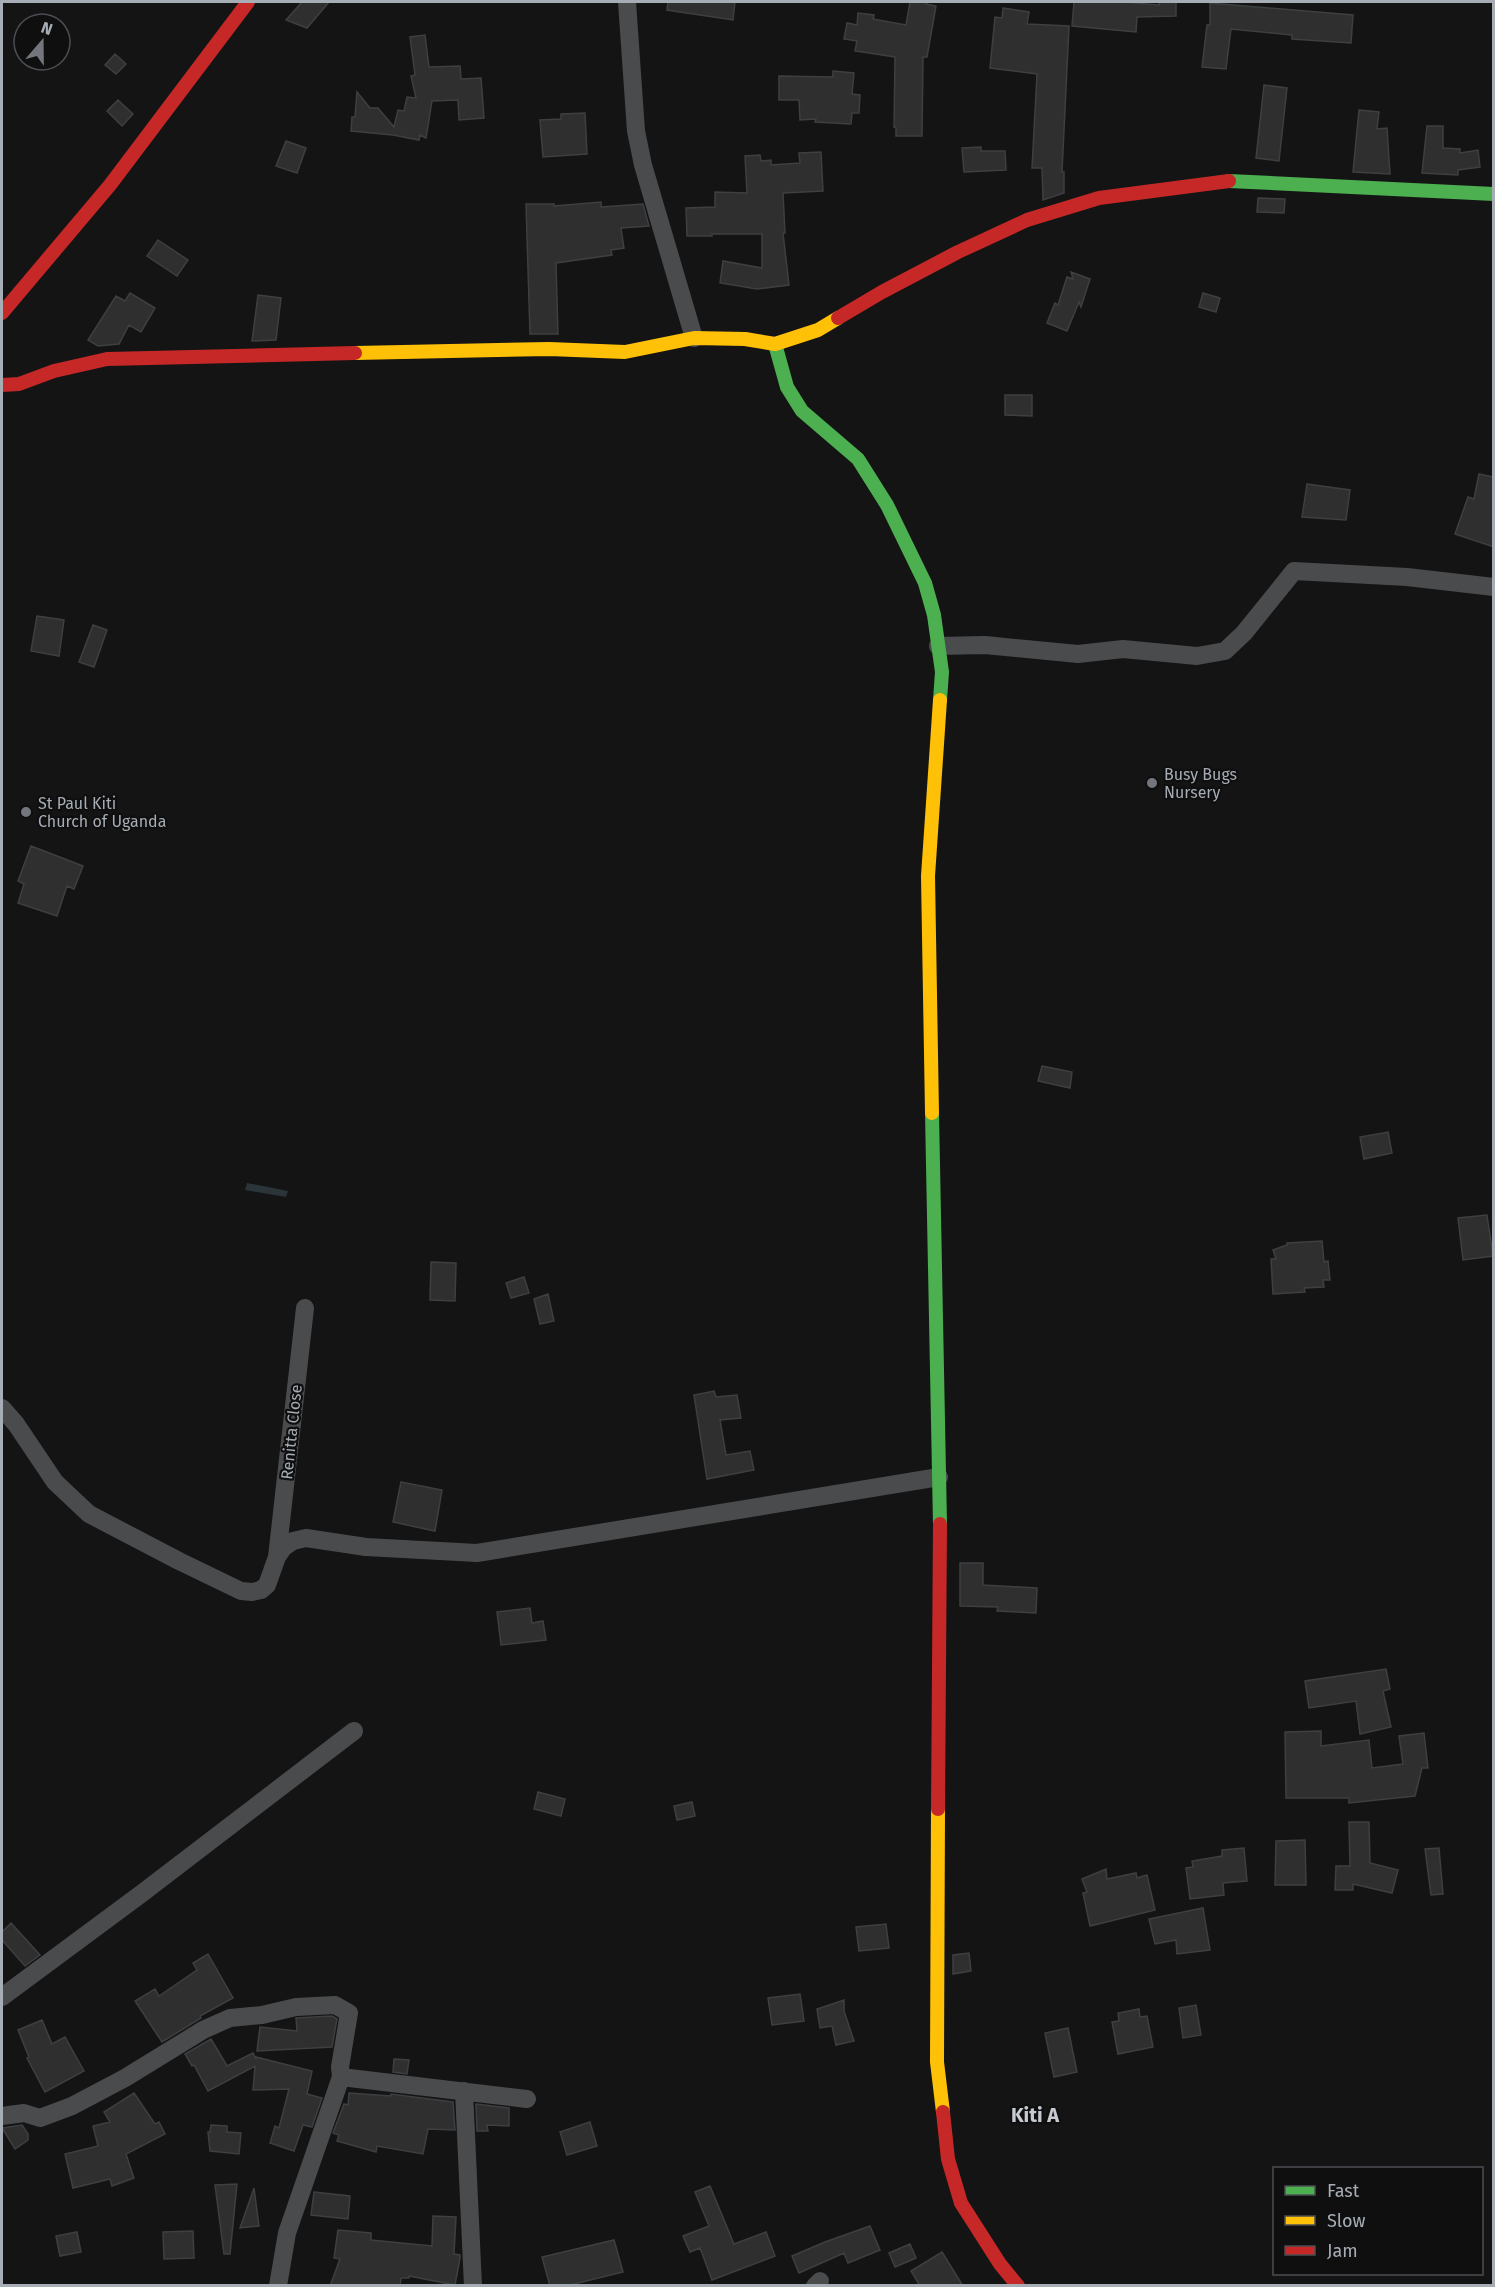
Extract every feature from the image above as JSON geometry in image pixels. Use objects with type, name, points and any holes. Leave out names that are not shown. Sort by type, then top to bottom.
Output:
[{"type":"street","points":[[627,2],[636,131],[643,165],[693,338]]},
{"type":"street","points":[[2,313],[110,185],[245,3]]},
{"type":"street","points":[[2,385],[19,384],[54,371],[107,359],[549,349],[625,352],[693,338],[745,339],[775,344],[818,330],[882,292],[958,252],[1027,220],[1099,198],[1220,181],[1494,194]]},
{"type":"street","points":[[775,344],[787,387],[802,411],[858,459],[887,505],[925,583],[934,615],[942,672],[928,876],[939,1477],[941,1759],[937,2062],[948,2160],[962,2203],[999,2264],[1018,2286]]},
{"type":"street","points":[[938,646],[985,645],[1078,654],[1123,649],[1197,656],[1225,651],[1244,633],[1294,571],[1407,577],[1494,587]]},
{"type":"street","name":"Renitta Close","points":[[2,1408],[16,1424],[55,1482],[89,1514],[241,1591],[261,1590],[267,1586],[277,1557],[305,1308]]},
{"type":"street","points":[[277,1557],[293,1541],[306,1538],[366,1547],[477,1553],[939,1477]]},
{"type":"street","points":[[2,1997],[354,1731]]},
{"type":"street","points":[[2,2116],[24,2113],[40,2118],[72,2106],[125,2078],[203,2030],[230,2018],[262,2015],[296,2007],[335,2005],[349,2013],[340,2067],[341,2078],[286,2233],[278,2286]]},
{"type":"street","points":[[341,2078],[527,2099]]},
{"type":"street","points":[[464,2091],[473,2286]]},
{"type":"shaded area","points":[[247,1183],[288,1191],[286,1197],[245,1190]]},
{"type":"building","points":[[302,2],[329,2],[307,28],[286,20]]},
{"type":"building","points":[[668,2],[735,2],[733,20],[667,10]]},
{"type":"building","points":[[910,2],[927,2],[926,4],[936,6],[927,57],[923,57],[922,136],[896,136],[894,127],[895,57],[855,51],[857,41],[844,39],[847,23],[857,25],[858,13],[874,15],[873,19],[906,25]]},
{"type":"building","points":[[1074,2],[1159,5],[1159,2],[1176,2],[1176,16],[1137,17],[1136,32],[1072,26]]},
{"type":"building","points":[[1210,3],[1353,15],[1351,43],[1292,39],[1292,35],[1231,29],[1226,69],[1202,67],[1207,25],[1210,25]]},
{"type":"building","points":[[1003,8],[1029,12],[1027,24],[1069,26],[1062,172],[1064,172],[1064,193],[1043,200],[1042,168],[1032,168],[1037,74],[990,68],[995,17],[1002,18]]},
{"type":"building","points":[[425,35],[429,67],[460,66],[461,79],[481,78],[484,118],[459,120],[458,100],[432,101],[426,138],[420,135],[419,140],[351,131],[352,117],[355,117],[357,92],[370,108],[378,108],[394,127],[398,110],[404,111],[407,97],[416,98],[411,76],[415,75],[410,37]]},
{"type":"building","points":[[115,54],[126,64],[116,74],[105,65]]},
{"type":"building","points":[[833,71],[854,73],[852,94],[860,95],[859,113],[852,113],[851,124],[815,122],[816,119],[800,120],[799,100],[779,100],[779,76],[833,77]]},
{"type":"building","points":[[1264,85],[1287,88],[1279,161],[1256,158]]},
{"type":"building","points":[[118,100],[133,114],[122,126],[107,111]]},
{"type":"building","points":[[1359,110],[1379,112],[1377,129],[1387,128],[1390,174],[1353,172]]},
{"type":"building","points":[[585,113],[587,154],[543,157],[540,120],[561,119],[561,114]]},
{"type":"building","points":[[1427,126],[1443,126],[1443,148],[1460,149],[1460,153],[1478,150],[1480,167],[1458,170],[1458,175],[1422,173]]},
{"type":"building","points":[[286,141],[306,148],[297,173],[276,166]]},
{"type":"building","points":[[981,147],[981,151],[1005,151],[1006,170],[964,172],[962,148]]},
{"type":"building","points":[[821,152],[823,191],[783,193],[785,233],[783,233],[789,285],[757,289],[720,283],[723,261],[762,268],[762,234],[687,236],[686,208],[715,207],[715,192],[747,193],[745,156],[760,155],[761,161],[771,160],[771,165],[800,163],[799,153]]},
{"type":"building","points":[[1258,198],[1285,199],[1284,213],[1257,212]]},
{"type":"building","points":[[601,202],[601,207],[643,204],[649,226],[621,228],[624,248],[611,250],[612,255],[556,263],[558,334],[530,334],[526,204],[554,204],[554,206]]},
{"type":"building","points":[[158,240],[188,260],[177,276],[147,256]]},
{"type":"building","points":[[1071,272],[1090,279],[1081,307],[1079,302],[1067,331],[1047,323],[1055,303],[1058,305],[1067,277],[1073,279]]},
{"type":"building","points":[[130,293],[155,308],[141,332],[129,325],[119,344],[98,346],[88,340],[116,296],[125,301]]},
{"type":"building","points":[[1203,293],[1220,298],[1216,312],[1199,307]]},
{"type":"building","points":[[258,295],[281,298],[276,340],[252,341]]},
{"type":"building","points":[[1005,395],[1032,395],[1032,416],[1005,415]]},
{"type":"building","points":[[1479,474],[1494,477],[1494,547],[1455,534],[1468,497],[1474,499]]},
{"type":"building","points":[[1307,484],[1350,490],[1346,520],[1302,517]]},
{"type":"building","points":[[37,616],[64,620],[59,656],[31,651]]},
{"type":"building","points":[[93,625],[107,630],[94,667],[79,662]]},
{"type":"building","points":[[31,846],[83,866],[74,889],[67,886],[57,916],[18,903],[24,884],[18,881]]},
{"type":"building","points":[[1042,1066],[1072,1072],[1070,1088],[1038,1081]]},
{"type":"building","points":[[1388,1132],[1392,1153],[1364,1159],[1360,1137]]},
{"type":"building","points":[[1487,1215],[1493,1256],[1463,1260],[1458,1218]]},
{"type":"building","points":[[1322,1241],[1324,1262],[1328,1261],[1330,1280],[1323,1280],[1324,1287],[1304,1288],[1305,1292],[1273,1294],[1271,1259],[1276,1259],[1273,1250],[1287,1243]]},
{"type":"building","points":[[431,1262],[456,1263],[455,1301],[430,1300]]},
{"type":"building","points":[[524,1277],[529,1293],[511,1298],[506,1283]]},
{"type":"building","points":[[548,1294],[554,1321],[540,1324],[534,1299]]},
{"type":"building","points":[[714,1391],[716,1397],[737,1395],[741,1418],[720,1420],[726,1455],[750,1451],[754,1470],[707,1479],[694,1395]]},
{"type":"building","points":[[401,1482],[442,1490],[435,1531],[393,1522]]},
{"type":"building","points":[[960,1563],[983,1563],[983,1585],[1037,1588],[1036,1613],[997,1611],[998,1607],[960,1606]]},
{"type":"building","points":[[530,1608],[532,1623],[543,1621],[546,1640],[501,1645],[497,1612]]},
{"type":"building","points":[[1386,1669],[1390,1689],[1383,1691],[1391,1727],[1360,1734],[1356,1701],[1309,1708],[1305,1681]]},
{"type":"building","points":[[1321,1731],[1321,1746],[1369,1740],[1372,1768],[1403,1764],[1399,1736],[1424,1733],[1428,1768],[1422,1768],[1415,1796],[1349,1803],[1349,1798],[1286,1798],[1285,1732]]},
{"type":"building","points":[[538,1792],[565,1799],[561,1816],[534,1809]]},
{"type":"building","points":[[692,1802],[695,1816],[677,1820],[674,1806]]},
{"type":"building","points":[[1349,1822],[1369,1822],[1370,1863],[1398,1870],[1392,1893],[1353,1884],[1353,1890],[1335,1890],[1336,1866],[1350,1866]]},
{"type":"building","points":[[1305,1840],[1306,1885],[1275,1885],[1276,1841]]},
{"type":"building","points":[[1244,1848],[1247,1881],[1223,1883],[1224,1895],[1190,1899],[1186,1868],[1193,1867],[1192,1861],[1222,1856],[1222,1850]]},
{"type":"building","points":[[1439,1848],[1443,1894],[1431,1895],[1425,1849]]},
{"type":"building","points":[[1106,1869],[1107,1879],[1136,1873],[1137,1878],[1147,1875],[1155,1910],[1090,1926],[1083,1893],[1087,1892],[1082,1879]]},
{"type":"building","points":[[1203,1908],[1210,1950],[1177,1954],[1176,1940],[1155,1944],[1149,1919]]},
{"type":"building","points":[[11,1923],[40,1955],[25,1966],[2,1940],[2,1932]]},
{"type":"building","points":[[886,1924],[889,1948],[859,1951],[856,1927]]},
{"type":"building","points":[[969,1953],[971,1971],[953,1974],[953,1955]]},
{"type":"building","points":[[208,1954],[233,1998],[200,2016],[201,2018],[162,2042],[135,2001],[155,1989],[159,1996],[197,1970],[193,1963]]},
{"type":"building","points":[[800,1994],[804,2021],[772,2025],[768,1998]]},
{"type":"building","points":[[844,2000],[844,2011],[854,2041],[836,2045],[832,2026],[820,2028],[817,2009]]},
{"type":"building","points":[[1196,2005],[1201,2035],[1183,2038],[1179,2008]]},
{"type":"building","points":[[1139,2009],[1140,2017],[1147,2016],[1153,2047],[1118,2054],[1112,2022],[1119,2021],[1118,2013]]},
{"type":"building","points":[[332,2016],[337,2019],[332,2047],[257,2051],[260,2027],[297,2031],[296,2018]]},
{"type":"building","points":[[42,2020],[52,2044],[65,2037],[84,2071],[45,2092],[27,2058],[29,2057],[18,2030]]},
{"type":"building","points":[[1068,2028],[1077,2072],[1054,2077],[1045,2033]]},
{"type":"building","points":[[211,2039],[227,2066],[253,2053],[256,2059],[256,2057],[312,2071],[307,2094],[322,2098],[312,2127],[303,2125],[294,2151],[270,2143],[275,2126],[279,2128],[289,2089],[253,2090],[255,2066],[208,2091],[194,2065],[192,2066],[185,2054]]},
{"type":"building","points":[[394,2059],[409,2060],[407,2074],[393,2072]]},
{"type":"building","points":[[134,2093],[155,2124],[159,2122],[165,2134],[126,2154],[134,2178],[112,2186],[110,2179],[73,2188],[65,2154],[98,2146],[93,2126],[110,2122],[104,2112]]},
{"type":"building","points":[[349,2093],[391,2096],[391,2094],[453,2102],[455,2130],[428,2129],[423,2154],[377,2146],[376,2152],[337,2141],[339,2135],[333,2133],[344,2104],[348,2105]]},
{"type":"building","points":[[476,2104],[509,2108],[509,2126],[487,2125],[488,2131],[477,2131]]},
{"type":"building","points":[[590,2122],[597,2146],[567,2155],[560,2132]]},
{"type":"building","points":[[22,2125],[28,2134],[28,2140],[15,2149],[2,2128]]},
{"type":"building","points":[[211,2125],[227,2126],[227,2132],[241,2133],[239,2154],[210,2151],[208,2132],[210,2132]]},
{"type":"building","points":[[237,2184],[230,2254],[224,2254],[215,2185]]},
{"type":"building","points":[[710,2186],[734,2244],[766,2232],[775,2256],[712,2280],[700,2248],[690,2252],[683,2236],[709,2226],[695,2192]]},
{"type":"building","points":[[254,2188],[259,2226],[240,2228]]},
{"type":"building","points":[[314,2192],[350,2196],[348,2219],[311,2215]]},
{"type":"building","points":[[433,2216],[456,2217],[454,2254],[460,2255],[460,2258],[455,2285],[409,2276],[409,2278],[401,2278],[400,2286],[330,2286],[340,2259],[334,2258],[338,2230],[371,2233],[371,2240],[432,2246]]},
{"type":"building","points":[[870,2226],[880,2250],[848,2263],[844,2253],[799,2273],[792,2256]]},
{"type":"building","points":[[193,2231],[194,2258],[164,2259],[163,2232]]},
{"type":"building","points":[[77,2232],[81,2252],[60,2256],[56,2236]]},
{"type":"building","points":[[614,2240],[623,2272],[566,2286],[550,2286],[542,2257]]},
{"type":"building","points":[[910,2244],[916,2258],[895,2267],[889,2253]]},
{"type":"building","points":[[942,2252],[963,2286],[920,2286],[911,2271]]},
{"type":"traffic: fast","points":[[1229,181],[1494,194]]},
{"type":"traffic: fast","points":[[775,344],[787,387],[802,411],[858,459],[887,505],[925,583],[934,615],[942,672],[940,700]]},
{"type":"traffic: fast","points":[[932,1113],[940,1524]]},
{"type":"traffic: slow","points":[[355,353],[549,349],[625,352],[694,338],[745,339],[775,344],[818,330],[838,318]]},
{"type":"traffic: slow","points":[[932,1113],[928,876],[940,700]]},
{"type":"traffic: slow","points":[[938,1809],[937,2062],[943,2112]]},
{"type":"traffic: jam","points":[[2,313],[110,185],[248,2]]},
{"type":"traffic: jam","points":[[838,318],[958,252],[1027,220],[1099,198],[1229,181]]},
{"type":"traffic: jam","points":[[2,385],[19,384],[54,371],[107,359],[355,353]]},
{"type":"traffic: jam","points":[[938,1809],[940,1524]]},
{"type":"traffic: jam","points":[[943,2112],[948,2159],[961,2203],[1000,2264],[1018,2286]]},
{"type":"place","name":"Busy Bugs Nursery","points":[[1152,783]]},
{"type":"place","name":"St Paul Kiti Church of Uganda","points":[[26,812]]},
{"type":"district","name":"Kiti A","points":[[1035,2115]]}]
